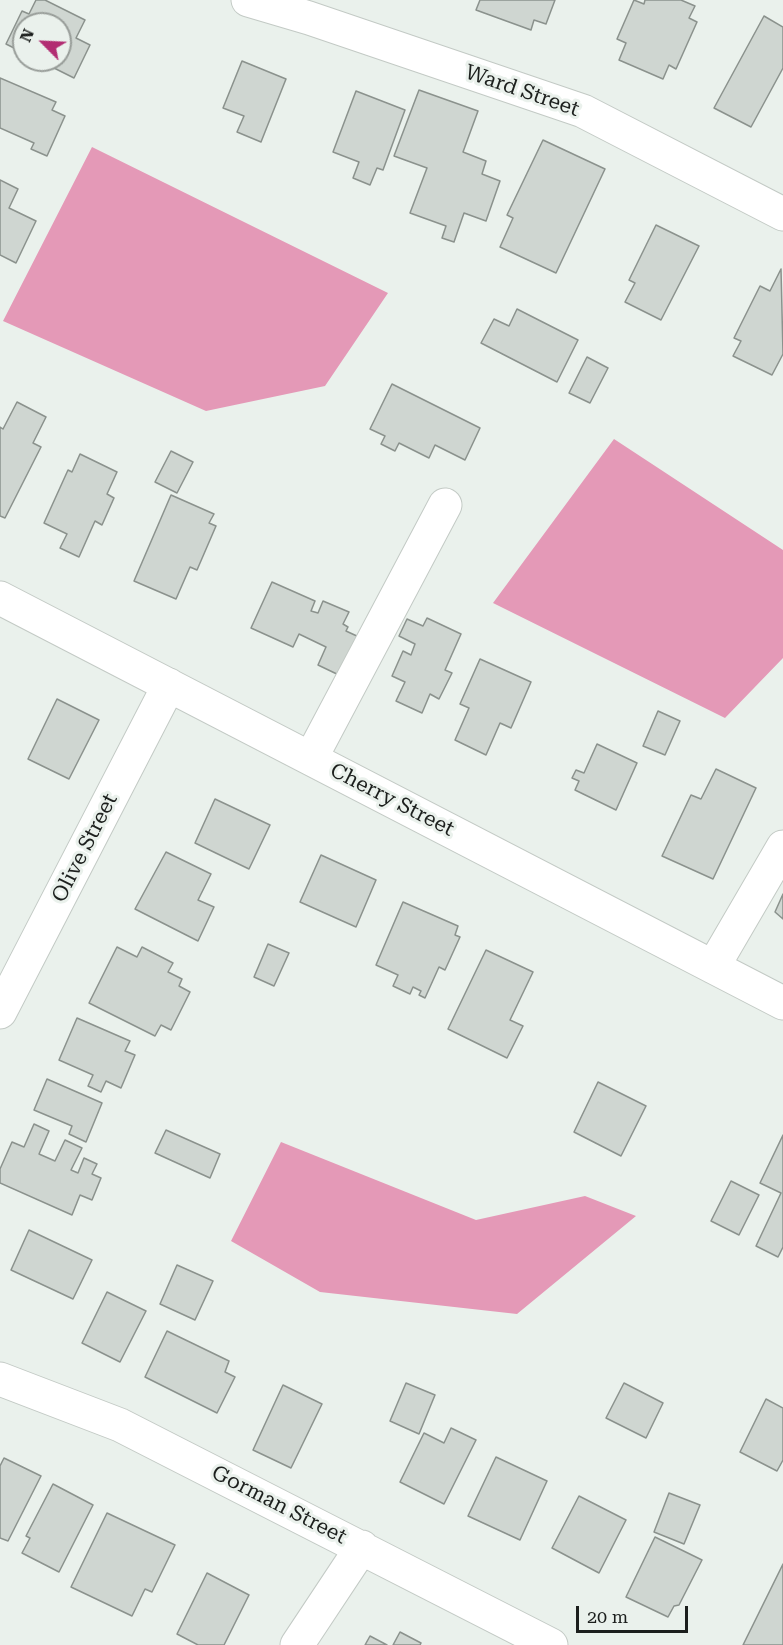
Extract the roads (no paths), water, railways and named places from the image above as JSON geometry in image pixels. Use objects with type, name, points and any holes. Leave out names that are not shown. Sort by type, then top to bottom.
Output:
[{"type":"street","name":"Ward Street","points":[[248,0],[309,18],[583,111],[783,214]]},
{"type":"street","points":[[311,758],[445,505]]},
{"type":"street","name":"Cherry Street","points":[[0,598],[783,1003]]},
{"type":"street","name":"Olive Street","points":[[0,1012],[169,685]]},
{"type":"street","points":[[713,967],[783,847]]},
{"type":"street","name":"Gorman Street","points":[[0,1379],[120,1425],[551,1645]]},
{"type":"street","points":[[297,1645],[362,1547]]}]
